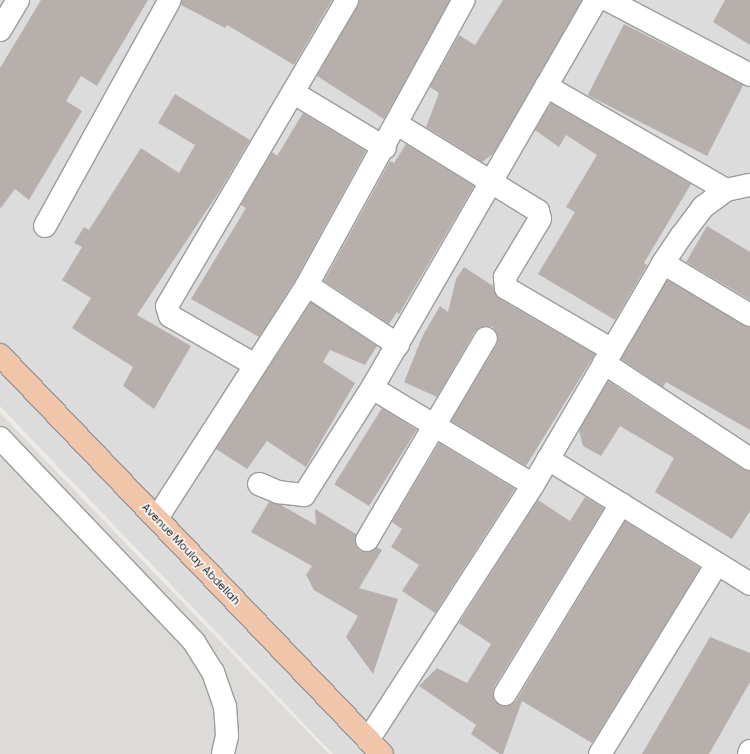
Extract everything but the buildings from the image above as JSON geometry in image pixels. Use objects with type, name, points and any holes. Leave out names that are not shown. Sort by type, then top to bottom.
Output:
[{"type":"main road","name":"Avenue Moulay Abdellah","points":[[0,355],[375,747]]},
{"type":"street","points":[[0,30],[18,0]]},
{"type":"street","points":[[45,226],[170,0]]},
{"type":"street","points":[[255,365],[170,316],[167,306],[294,93],[347,0]]},
{"type":"street","points":[[157,518],[307,285],[384,148],[464,0]]},
{"type":"street","points":[[258,484],[278,492],[304,495],[398,345],[490,180],[596,0]]},
{"type":"street","points":[[608,0],[750,75]]},
{"type":"street","points":[[546,86],[726,190]]},
{"type":"street","points":[[294,93],[384,148]]},
{"type":"street","points":[[397,124],[490,180],[540,214],[540,219],[505,277],[506,288],[608,357],[750,459]]},
{"type":"street","points":[[375,747],[533,485],[663,263],[703,207],[726,190],[750,185]]},
{"type":"street","points":[[663,263],[750,315]]},
{"type":"street","points":[[307,285],[398,345]]},
{"type":"street","points":[[367,540],[486,338]]},
{"type":"street","points":[[372,388],[533,485]]},
{"type":"street","points":[[0,438],[183,629],[201,652],[213,672],[225,706],[228,736],[223,754]]},
{"type":"street","points":[[548,458],[750,584]]},
{"type":"street","points":[[505,694],[621,504]]},
{"type":"street","points":[[600,754],[717,564]]},
{"type":"shaded area","points":[[0,0],[750,0],[750,754],[333,754],[0,406]]},
{"type":"shaded area","points":[[0,413],[79,495],[329,754],[0,754]]}]
